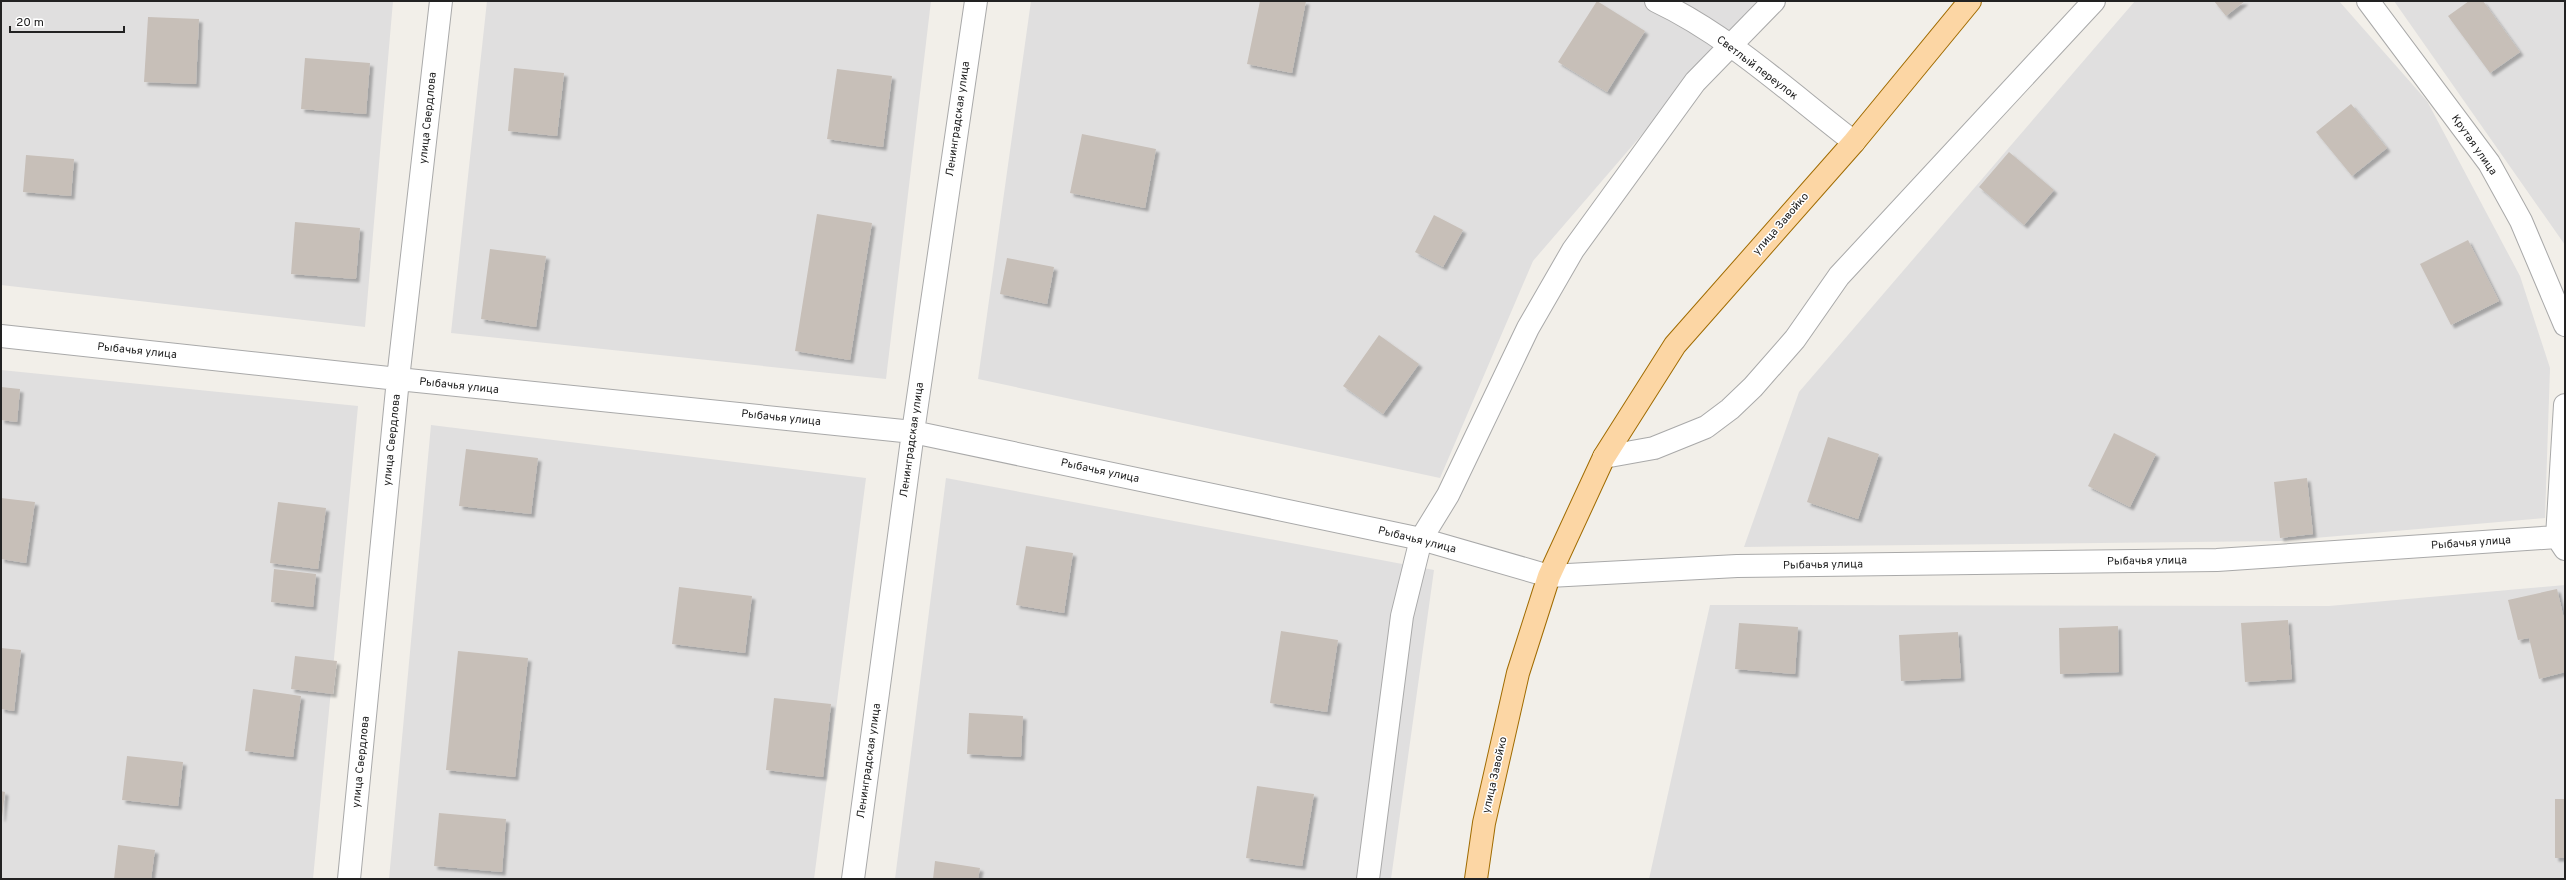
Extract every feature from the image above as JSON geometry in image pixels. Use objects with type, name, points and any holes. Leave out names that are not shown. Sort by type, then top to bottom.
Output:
[{"type":"main road","name":"улица Завойко","points":[[1476,879],[1484,823],[1518,673],[1549,576],[1604,456],[1675,345],[1854,142],[1970,1]]},
{"type":"street","name":"улица Свердлова","points":[[349,879],[398,380],[441,1]]},
{"type":"street","name":"Ленинградская улица","points":[[853,879],[913,432],[976,1]]},
{"type":"street","name":"Светлый переулок","points":[[1656,1],[1685,15],[1730,47],[1854,142]]},
{"type":"street","points":[[1368,879],[1402,616],[1421,539],[1448,495],[1528,328],[1573,250],[1695,82],[1774,1]]},
{"type":"street","points":[[1604,456],[1654,448],[1706,427],[1730,409],[1753,387],[1795,339],[1839,276],[2094,1]]},
{"type":"street","name":"Крутая улица","points":[[2368,1],[2489,163],[2521,221],[2565,325]]},
{"type":"street","name":"Рыбачья улица","points":[[1,336],[398,380],[913,432],[1421,539],[1549,576],[1737,566],[2217,560],[2561,543]]},
{"type":"street","points":[[2561,543],[2565,405]]},
{"type":"shaded area","points":[[1,1],[393,1],[365,327],[1,285]]},
{"type":"shaded area","points":[[487,1],[931,1],[886,379],[451,333]]},
{"type":"shaded area","points":[[1031,1],[1757,1],[1533,261],[1440,478],[978,379]]},
{"type":"shaded area","points":[[2135,1],[2339,1],[2427,101],[2520,276],[2550,368],[2545,518],[2281,541],[1744,547],[1799,392]]},
{"type":"shaded area","points":[[2394,1],[2565,1],[2565,245]]},
{"type":"shaded area","points":[[1,370],[358,406],[313,879],[1,879]]},
{"type":"shaded area","points":[[431,425],[866,478],[814,879],[389,879]]},
{"type":"shaded area","points":[[946,478],[1434,570],[1391,879],[895,879]]},
{"type":"shaded area","points":[[2565,585],[2565,879],[1649,879],[1710,605],[2329,606]]},
{"type":"building","points":[[1260,1],[1306,1],[1292,73],[1247,64]]},
{"type":"building","points":[[1597,1],[1645,31],[1607,92],[1558,62]]},
{"type":"building","points":[[2214,1],[2245,1],[2226,16]]},
{"type":"building","points":[[2469,1],[2483,1],[2520,52],[2490,73],[2448,16]]},
{"type":"building","points":[[148,17],[199,19],[196,84],[144,82]]},
{"type":"building","points":[[305,58],[370,63],[366,114],[301,109]]},
{"type":"building","points":[[514,68],[564,73],[557,136],[508,131]]},
{"type":"building","points":[[837,69],[892,76],[883,147],[827,139]]},
{"type":"building","points":[[2351,104],[2387,148],[2352,176],[2316,132]]},
{"type":"building","points":[[1082,134],[1156,149],[1145,208],[1070,193]]},
{"type":"building","points":[[2009,152],[2054,190],[2024,225],[1979,187]]},
{"type":"building","points":[[26,155],[74,159],[71,196],[23,192]]},
{"type":"building","points":[[817,214],[872,223],[850,360],[795,351]]},
{"type":"building","points":[[1434,215],[1463,230],[1443,267],[1415,252]]},
{"type":"building","points":[[295,222],[360,228],[356,279],[291,274]]},
{"type":"building","points":[[2468,240],[2499,301],[2451,325],[2420,264]]},
{"type":"building","points":[[490,249],[546,256],[536,327],[481,319]]},
{"type":"building","points":[[1007,258],[1054,267],[1047,304],[1000,294]]},
{"type":"building","points":[[1379,335],[1419,364],[1383,414],[1343,386]]},
{"type":"building","points":[[1,387],[20,389],[17,422],[1,420]]},
{"type":"building","points":[[2114,433],[2156,454],[2130,507],[2088,486]]},
{"type":"building","points":[[1828,437],[1879,454],[1858,519],[1807,502]]},
{"type":"building","points":[[466,449],[538,458],[531,514],[459,506]]},
{"type":"building","points":[[2307,478],[2313,534],[2280,538],[2274,482]]},
{"type":"building","points":[[1,498],[35,502],[26,563],[1,559]]},
{"type":"building","points":[[278,502],[326,508],[318,569],[270,563]]},
{"type":"building","points":[[1026,546],[1073,553],[1064,613],[1016,605]]},
{"type":"building","points":[[274,569],[316,574],[313,607],[271,602]]},
{"type":"building","points":[[679,587],[752,596],[745,653],[672,644]]},
{"type":"building","points":[[2557,589],[2565,623],[2565,672],[2539,679],[2529,638],[2518,640],[2508,600]]},
{"type":"building","points":[[2288,620],[2292,679],[2245,682],[2241,623]]},
{"type":"building","points":[[1739,623],[1798,627],[1795,674],[1735,669]]},
{"type":"building","points":[[2118,626],[2119,672],[2060,674],[2059,628]]},
{"type":"building","points":[[1281,631],[1338,640],[1327,712],[1270,703]]},
{"type":"building","points":[[1958,632],[1961,678],[1901,681],[1899,635]]},
{"type":"building","points":[[1,648],[21,650],[14,711],[1,709]]},
{"type":"building","points":[[458,651],[528,658],[515,777],[446,770]]},
{"type":"building","points":[[295,656],[337,661],[333,694],[291,689]]},
{"type":"building","points":[[253,689],[301,696],[293,757],[245,751]]},
{"type":"building","points":[[774,698],[831,704],[823,777],[766,770]]},
{"type":"building","points":[[969,713],[1023,716],[1021,757],[967,754]]},
{"type":"building","points":[[127,756],[183,762],[178,806],[122,800]]},
{"type":"building","points":[[1257,786],[1314,794],[1302,866],[1246,858]]},
{"type":"building","points":[[1,791],[5,792],[2,818],[1,818]]},
{"type":"building","points":[[2555,799],[2565,799],[2565,858],[2555,858]]},
{"type":"building","points":[[439,813],[506,819],[502,872],[434,866]]},
{"type":"building","points":[[118,845],[155,850],[151,879],[114,879]]},
{"type":"building","points":[[935,861],[980,868],[978,879],[933,879]]}]
